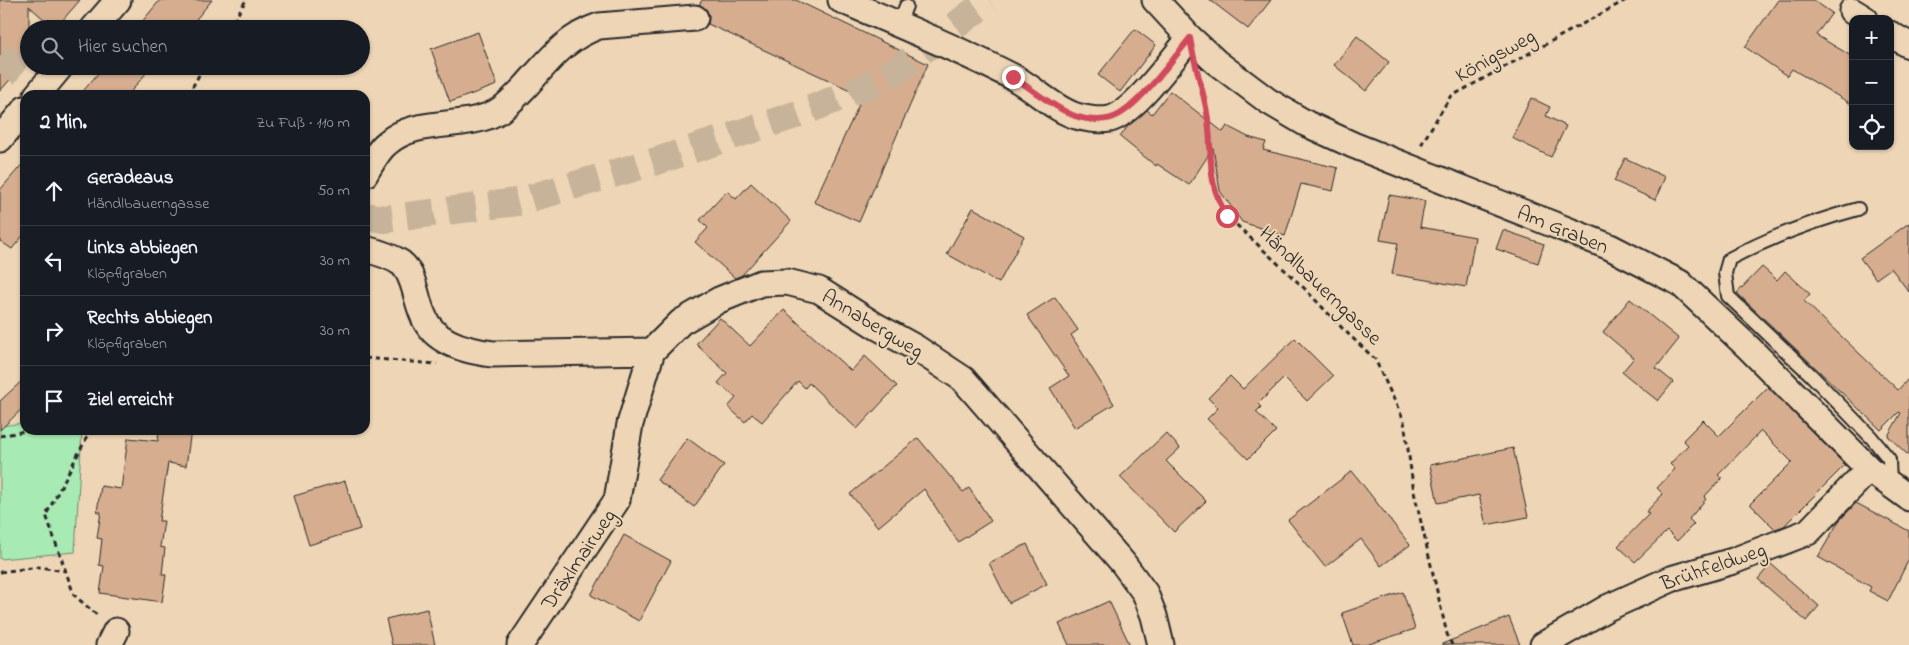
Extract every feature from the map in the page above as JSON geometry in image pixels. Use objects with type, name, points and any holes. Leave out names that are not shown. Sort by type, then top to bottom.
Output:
[{"type":"street","points":[[101,20],[118,0]]},
{"type":"street","points":[[841,0],[902,15],[1013,77],[1075,116],[1100,120],[1111,118],[1128,108],[1148,88],[1190,38]]},
{"type":"street","name":"Am Graben","points":[[1155,0],[1190,38],[1216,62],[1268,101],[1307,124],[1407,167],[1610,247],[1680,283],[1750,348],[1869,469],[1900,492]]},
{"type":"street","points":[[370,166],[385,144],[400,133],[412,129],[482,118],[509,104],[569,40],[584,31],[599,26],[695,18]]},
{"type":"street","points":[[1894,36],[1909,45]]},
{"type":"street","points":[[41,90],[54,75]]},
{"type":"street","points":[[0,139],[20,115]]},
{"type":"street","points":[[370,250],[401,263],[408,271],[423,317],[430,328],[440,337],[474,352],[493,354],[652,351]]},
{"type":"street","name":"Annabergweg","points":[[652,351],[681,322],[719,300],[761,283],[787,282],[819,290],[876,326],[916,348],[963,379],[1123,563],[1145,593],[1154,616],[1161,645]]},
{"type":"street","name":"Dräxlmairweg","points":[[520,645],[617,500],[630,424],[652,351]]},
{"type":"street","name":"Brühfeldweg","points":[[1542,645],[1607,608],[1670,579],[1733,561],[1808,532],[1869,469]]},
{"type":"lane","name":"Am Graben","points":[[1858,209],[1822,218],[1758,244],[1729,259],[1725,273],[1728,296],[1816,380],[1871,437],[1889,459],[1900,492]]},
{"type":"path","points":[[234,20],[246,0]]},
{"type":"path","name":"Königsweg","points":[[1407,167],[1450,97],[1626,0]]},
{"type":"path","name":"Händlbauerngasse","points":[[1190,38],[1193,58],[1207,112],[1211,175],[1221,207],[1227,216],[1284,268],[1375,359],[1404,421],[1414,492],[1447,634],[1452,645]]},
{"type":"path","points":[[191,90],[199,75]]},
{"type":"path","points":[[0,436],[20,432]]},
{"type":"path","points":[[89,435],[46,515],[74,596],[112,638]]},
{"type":"path","points":[[0,572],[39,567],[65,571]]},
{"type":"green space","points":[[20,424],[20,435],[82,435],[75,552],[0,559],[0,426]]},
{"type":"building","points":[[0,0],[80,0],[63,20],[45,20],[29,6],[29,20],[20,20],[20,68],[0,91]]},
{"type":"building","points":[[160,0],[212,0],[195,20],[143,20]]},
{"type":"building","points":[[702,0],[796,0],[928,64],[859,222],[814,202],[863,96],[708,24],[709,16],[707,10],[699,5]]},
{"type":"building","points":[[1210,0],[1271,0],[1248,29]]},
{"type":"building","points":[[1778,0],[1813,0],[1832,13],[1816,35],[1849,55],[1849,103],[1792,69],[1787,76],[1745,47]]},
{"type":"building","points":[[1135,29],[1156,45],[1120,92],[1098,75]]},
{"type":"building","points":[[478,32],[497,85],[450,102],[431,49]]},
{"type":"building","points":[[1357,36],[1389,62],[1366,91],[1334,65]]},
{"type":"building","points":[[97,75],[145,75],[132,90],[84,90]]},
{"type":"building","points":[[1170,91],[1223,132],[1227,126],[1248,137],[1266,142],[1263,150],[1338,168],[1333,191],[1301,184],[1285,236],[1242,222],[1220,191],[1213,148],[1189,185],[1157,164],[1156,166],[1120,137],[1128,126],[1147,110],[1152,114]]},
{"type":"building","points":[[1531,98],[1550,107],[1546,116],[1566,126],[1551,157],[1512,138]]},
{"type":"building","points":[[1625,158],[1665,177],[1655,200],[1614,181]]},
{"type":"building","points":[[20,167],[20,239],[12,249],[0,241],[0,190]]},
{"type":"building","points":[[751,183],[791,221],[742,275],[735,278],[695,242],[708,228],[700,220],[727,191],[736,199]]},
{"type":"building","points":[[1389,195],[1425,201],[1420,227],[1475,237],[1466,287],[1392,274],[1398,243],[1380,240]]},
{"type":"building","points":[[973,208],[1024,236],[999,283],[947,254]]},
{"type":"building","points":[[1909,223],[1909,292],[1891,268],[1876,279],[1860,258]]},
{"type":"building","points":[[1503,230],[1544,244],[1538,263],[1496,249]]},
{"type":"building","points":[[1762,267],[1777,280],[1785,271],[1810,294],[1804,301],[1898,390],[1909,378],[1909,456],[1888,436],[1901,413],[1899,412],[1881,430],[1737,293]]},
{"type":"building","points":[[1055,297],[1078,330],[1071,335],[1114,404],[1075,428],[1050,388],[1069,376],[1027,315]]},
{"type":"building","points":[[1630,299],[1679,339],[1656,368],[1673,382],[1658,401],[1622,372],[1634,358],[1603,332]]},
{"type":"building","points":[[784,310],[851,371],[865,356],[897,386],[857,429],[809,383],[805,388],[798,381],[762,422],[752,414],[745,422],[728,407],[736,398],[718,383],[727,373],[696,344],[720,318],[750,346]]},
{"type":"building","points":[[1295,338],[1333,376],[1307,401],[1284,378],[1258,404],[1261,407],[1256,412],[1276,431],[1248,459],[1207,419],[1218,408],[1208,398],[1230,376],[1243,389]]},
{"type":"building","points":[[20,383],[20,411],[0,430],[0,401]]},
{"type":"building","points":[[1768,387],[1845,465],[1784,526],[1775,529],[1750,504],[1792,462],[1761,431],[1718,475],[1722,478],[1704,497],[1706,499],[1689,519],[1694,524],[1677,541],[1667,531],[1635,562],[1618,546],[1649,514],[1646,512],[1663,494],[1657,488],[1675,469],[1670,464],[1688,445],[1683,440],[1703,420],[1719,436]]},
{"type":"building","points":[[1166,433],[1180,448],[1166,461],[1206,501],[1174,532],[1120,477]]},
{"type":"building","points":[[159,435],[190,435],[186,466],[168,463],[159,521],[164,521],[160,547],[165,548],[162,574],[166,575],[162,602],[100,593],[104,566],[99,565],[102,539],[97,538],[101,512],[97,512],[101,486],[121,489],[128,438],[158,441]]},
{"type":"building","points":[[687,438],[724,465],[694,507],[657,480]]},
{"type":"building","points":[[918,438],[963,492],[969,488],[991,521],[958,542],[924,489],[878,527],[850,494]]},
{"type":"building","points":[[1513,448],[1528,517],[1486,525],[1479,495],[1438,503],[1430,465]]},
{"type":"building","points":[[1352,471],[1410,545],[1381,566],[1361,539],[1325,567],[1288,520]]},
{"type":"building","points":[[345,481],[360,529],[309,545],[294,496]]},
{"type":"building","points":[[1856,503],[1909,531],[1909,559],[1888,601],[1869,591],[1871,587],[1818,557],[1839,521]]},
{"type":"building","points":[[624,535],[671,561],[639,621],[591,595]]},
{"type":"building","points":[[1027,544],[1047,584],[1009,603],[989,563]]},
{"type":"building","points":[[1771,564],[1819,606],[1806,621],[1758,579]]},
{"type":"building","points":[[1403,592],[1415,629],[1366,645],[1353,645],[1342,613]]},
{"type":"building","points":[[1109,601],[1130,645],[1069,645],[1059,624]]},
{"type":"building","points":[[427,609],[435,645],[392,645],[386,619]]},
{"type":"building","points":[[1509,617],[1520,645],[1442,645],[1442,644]]},
{"type":"tunnel","points":[[370,217],[384,219],[517,202],[657,161],[801,113],[885,79],[989,0]]},
{"type":"tunnel","points":[[0,56],[20,71]]},
{"type":"tunnel","points":[[26,75],[46,90]]},
{"type":"route","points":[[1013,77],[1075,116],[1100,120],[1111,118],[1128,108],[1148,88],[1190,38],[1193,58],[1207,112],[1213,185],[1221,207],[1227,216]]}]
